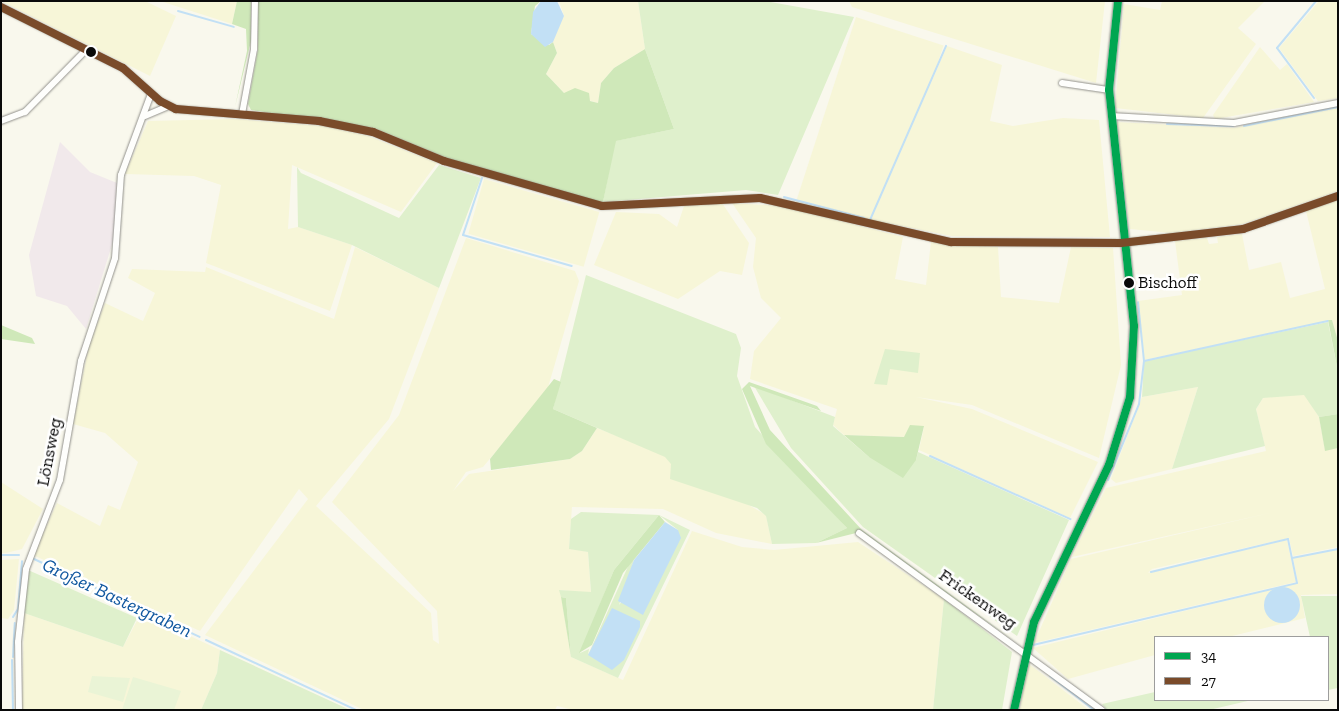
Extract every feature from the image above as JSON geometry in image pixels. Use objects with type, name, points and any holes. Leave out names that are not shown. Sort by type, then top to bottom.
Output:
[{"type":"street","points":[[242,114],[254,49],[255,1]]},
{"type":"street","points":[[1014,710],[1024,650],[1039,610],[1109,465],[1127,415],[1135,351],[1109,90],[1118,1]]},
{"type":"street","points":[[1,7],[123,68],[151,94],[168,106],[319,121],[372,132],[444,161],[602,206],[760,198],[952,242],[1125,242],[1243,229],[1338,196]]},
{"type":"street","points":[[1,121],[25,112],[86,50]]},
{"type":"street","points":[[1062,83],[1109,90]]},
{"type":"street","name":"Lönsweg","points":[[19,710],[18,642],[26,569],[60,480],[81,361],[115,258],[121,175],[145,116],[151,94]]},
{"type":"street","points":[[1111,116],[1234,123],[1338,103]]},
{"type":"street","points":[[145,116],[168,106]]},
{"type":"street","name":"Frickenweg","points":[[859,533],[1024,650],[1102,710]]},
{"type":"shaded area","points":[[60,142],[90,172],[117,183],[115,235],[86,329],[67,306],[36,296],[29,255]]},
{"type":"green space","points":[[1,1],[145,1],[176,16],[150,76]]},
{"type":"green space","points":[[160,1],[237,1],[232,24]]},
{"type":"green space","points":[[237,1],[251,1],[251,41],[235,107],[247,51],[246,29],[232,24]]},
{"type":"green space","points":[[258,1],[541,1],[535,6],[531,34],[549,45],[553,42],[557,53],[546,74],[564,93],[575,88],[589,93],[590,101],[598,103],[601,83],[614,68],[645,49],[674,129],[616,141],[603,202],[558,193],[447,158],[374,128],[251,110],[248,104],[258,49]]},
{"type":"green space","points":[[559,1],[638,1],[645,49],[614,68],[601,83],[598,103],[564,93],[546,74],[557,53],[553,42],[556,25],[564,16]]},
{"type":"green space","points":[[638,1],[765,1],[854,17],[778,195],[746,190],[603,202],[615,141],[674,129],[645,49]]},
{"type":"green space","points":[[849,1],[1105,1],[1096,83],[852,7]]},
{"type":"green space","points":[[1162,1],[1265,1],[1238,28],[1256,44],[1203,118],[1115,108],[1124,4],[1160,10]]},
{"type":"green space","points":[[1319,1],[1338,1],[1338,98],[1318,101],[1279,48]]},
{"type":"green space","points":[[856,17],[943,45],[884,230],[796,202]]},
{"type":"green space","points":[[947,46],[1002,65],[990,121],[1013,126],[1063,118],[1099,120],[1110,237],[952,236],[872,220]]},
{"type":"green space","points":[[1260,47],[1280,70],[1287,64],[1314,102],[1215,119],[1213,115]]},
{"type":"green space","points":[[1338,108],[1338,191],[1242,224],[1171,233],[1130,229],[1116,122],[1234,128]]},
{"type":"green space","points":[[233,119],[323,126],[368,136],[437,163],[401,212],[292,165],[288,229],[298,227],[352,245],[330,311],[206,263],[221,185],[194,176],[125,174],[148,121]]},
{"type":"green space","points":[[439,165],[481,178],[439,288],[352,245],[298,227],[297,167],[301,173],[399,218]]},
{"type":"green space","points":[[484,179],[599,212],[584,267],[468,234]]},
{"type":"green space","points":[[1338,200],[1338,341],[1332,320],[1144,360],[1138,301],[1182,295],[1175,241],[1207,238],[1209,244],[1218,243],[1217,237],[1242,234],[1249,270],[1281,262],[1290,298],[1325,289],[1306,211]]},
{"type":"green space","points":[[722,203],[749,243],[742,275],[720,271],[678,299],[594,265],[616,212],[659,214],[677,227],[684,206]]},
{"type":"green space","points":[[732,203],[782,206],[903,237],[895,279],[926,285],[931,242],[998,247],[1001,297],[1059,303],[1071,247],[1113,248],[1121,365],[1099,458],[972,405],[916,397],[972,409],[1098,462],[1070,518],[919,450],[924,427],[905,437],[844,435],[833,425],[837,409],[750,379],[754,351],[781,318],[761,298],[753,267],[756,238]]},
{"type":"green space","points":[[466,238],[575,271],[579,281],[547,391],[483,467],[466,472],[453,491],[469,474],[570,459],[582,451],[597,428],[659,453],[766,515],[772,544],[716,533],[663,509],[572,507],[569,548],[588,552],[591,593],[560,590],[571,657],[623,680],[692,531],[742,547],[774,550],[858,542],[944,599],[933,710],[573,710],[557,706],[555,710],[364,710],[205,635],[308,499],[299,489],[200,631],[33,555],[57,503],[100,526],[108,505],[120,510],[138,462],[105,433],[73,424],[89,345],[105,303],[143,321],[155,293],[128,278],[132,269],[205,272],[206,267],[334,319],[355,247],[439,288],[389,419],[316,506],[431,613],[433,640],[439,644],[437,611],[332,502],[399,415]]},
{"type":"green space","points":[[586,275],[736,334],[741,348],[737,376],[755,427],[847,528],[816,543],[772,544],[766,516],[757,508],[670,479],[671,464],[665,457],[553,409]]},
{"type":"green space","points":[[1328,320],[1332,320],[1338,341],[1338,372]]},
{"type":"green space","points":[[1328,322],[1338,372],[1338,414],[1319,417],[1304,395],[1263,398],[1256,409],[1265,446],[1172,469],[1198,387],[1142,397],[1144,361]]},
{"type":"green space","points":[[1,325],[32,338],[35,344],[1,339]]},
{"type":"green space","points":[[885,349],[920,353],[918,373],[890,369],[887,385],[874,384]]},
{"type":"green space","points":[[554,379],[561,382],[553,409],[597,428],[582,451],[570,459],[491,470],[490,459]]},
{"type":"green space","points":[[749,382],[817,406],[821,411],[750,386],[770,430],[862,530],[1016,642],[860,532],[816,543],[847,528],[766,444],[742,389]]},
{"type":"green space","points":[[754,386],[835,417],[833,426],[869,457],[916,460],[918,452],[1069,520],[1017,636],[863,527],[791,448]]},
{"type":"green space","points":[[1198,387],[1172,469],[1116,483],[1111,479],[1142,397]]},
{"type":"green space","points":[[1285,393],[1305,395],[1319,417],[1325,450],[1338,448],[1338,547],[1293,556],[1289,538],[1152,569],[1148,573],[1287,540],[1296,582],[1034,643],[1071,559],[1283,510],[1072,557],[1106,488],[1266,451],[1256,409],[1263,398]]},
{"type":"green space","points":[[1338,414],[1338,448],[1325,451],[1319,417]]},
{"type":"green space","points":[[910,425],[924,426],[916,460],[903,478],[869,457],[844,435],[904,437]]},
{"type":"green space","points":[[1,482],[43,509],[22,549],[6,553],[1,553]]},
{"type":"green space","points":[[581,512],[659,515],[690,530],[618,678],[571,657],[566,598],[561,597],[559,590],[591,592],[588,552],[569,549],[571,519]],"holes":[[[659,515],[678,530],[619,605],[634,560],[630,562],[588,655],[589,649],[580,653],[614,570]]]},
{"type":"green space","points":[[659,515],[665,522],[623,573],[592,645],[579,653],[614,570]]},
{"type":"green space","points":[[1338,550],[1338,594],[1301,595],[1305,618],[1232,636],[1154,636],[1154,655],[1068,679],[1033,648],[1298,583],[1293,558]]},
{"type":"green space","points":[[19,559],[14,610],[8,619],[1,618],[1,560]]},
{"type":"green space","points":[[28,570],[137,618],[123,647],[24,613]]},
{"type":"green space","points":[[1301,596],[1338,596],[1338,688],[1329,690],[1329,636],[1310,636]]},
{"type":"green space","points":[[561,597],[566,598],[571,657]]},
{"type":"green space","points":[[944,599],[1012,652],[1002,710],[933,710]]},
{"type":"green space","points":[[24,613],[123,647],[141,613],[220,650],[217,673],[201,710],[22,710]]},
{"type":"green space","points":[[220,650],[350,710],[201,710],[217,673]]},
{"type":"green space","points":[[1027,663],[1037,670],[1089,710],[1020,710]]},
{"type":"green space","points":[[92,676],[130,678],[123,702],[88,692]]},
{"type":"green space","points":[[133,677],[181,691],[174,710],[122,710]]},
{"type":"green space","points":[[1154,692],[1154,701],[1248,701],[1209,710],[1107,710],[1102,704]]},
{"type":"water","points":[[541,1],[557,1],[564,16],[553,42],[545,47],[531,34],[533,12]]},
{"type":"water","points":[[665,522],[678,530],[681,538],[643,615],[618,601],[634,560]]},
{"type":"water","points":[[1282,587],[1289,588],[1295,592],[1299,598],[1299,612],[1295,618],[1289,622],[1282,623],[1275,622],[1269,618],[1265,612],[1264,605],[1265,598],[1269,592],[1275,588]]},
{"type":"water","points":[[612,608],[640,621],[640,627],[624,660],[612,670],[588,655]]},
{"type":"waterway","points":[[1314,98],[1277,48],[1316,1]]},
{"type":"waterway","points":[[178,11],[234,27]]},
{"type":"waterway","points":[[870,220],[946,46]]},
{"type":"waterway","points":[[1244,126],[1338,107]]},
{"type":"waterway","points":[[1167,124],[1233,126]]},
{"type":"waterway","points":[[482,178],[463,235],[572,266]]},
{"type":"waterway","points":[[784,197],[864,218]]},
{"type":"waterway","points":[[1108,480],[1139,404],[1144,361],[1138,302]]},
{"type":"waterway","points":[[1144,361],[1328,321]]},
{"type":"waterway","points":[[930,456],[1070,519]]},
{"type":"waterway","points":[[1033,645],[1297,583],[1288,539],[1151,572]]},
{"type":"waterway","points":[[1292,558],[1338,549]]},
{"type":"waterway","name":"Großer Bastergraben","points":[[1,555],[19,555]]},
{"type":"waterway","name":"Großer Bastergraben","points":[[34,559],[200,637]]},
{"type":"waterway","points":[[13,617],[18,609],[22,561]]},
{"type":"waterway","points":[[13,657],[15,623]]},
{"type":"waterway","name":"Großer Bastergraben","points":[[206,640],[356,710]]},
{"type":"waterway","points":[[12,660],[13,710]]},
{"type":"waterway","points":[[1050,676],[1094,710]]},
{"type":"transit line","name":"34","points":[[1014,710],[1034,622],[1109,465],[1130,397],[1134,326],[1109,90],[1118,1]]},
{"type":"transit line","name":"27","points":[[1,7],[123,68],[160,101],[176,109],[319,121],[373,132],[444,161],[602,206],[760,198],[951,242],[1121,243],[1243,229],[1338,196]]},
{"type":"place","name":"Bischoff","points":[[1129,283]]}]
